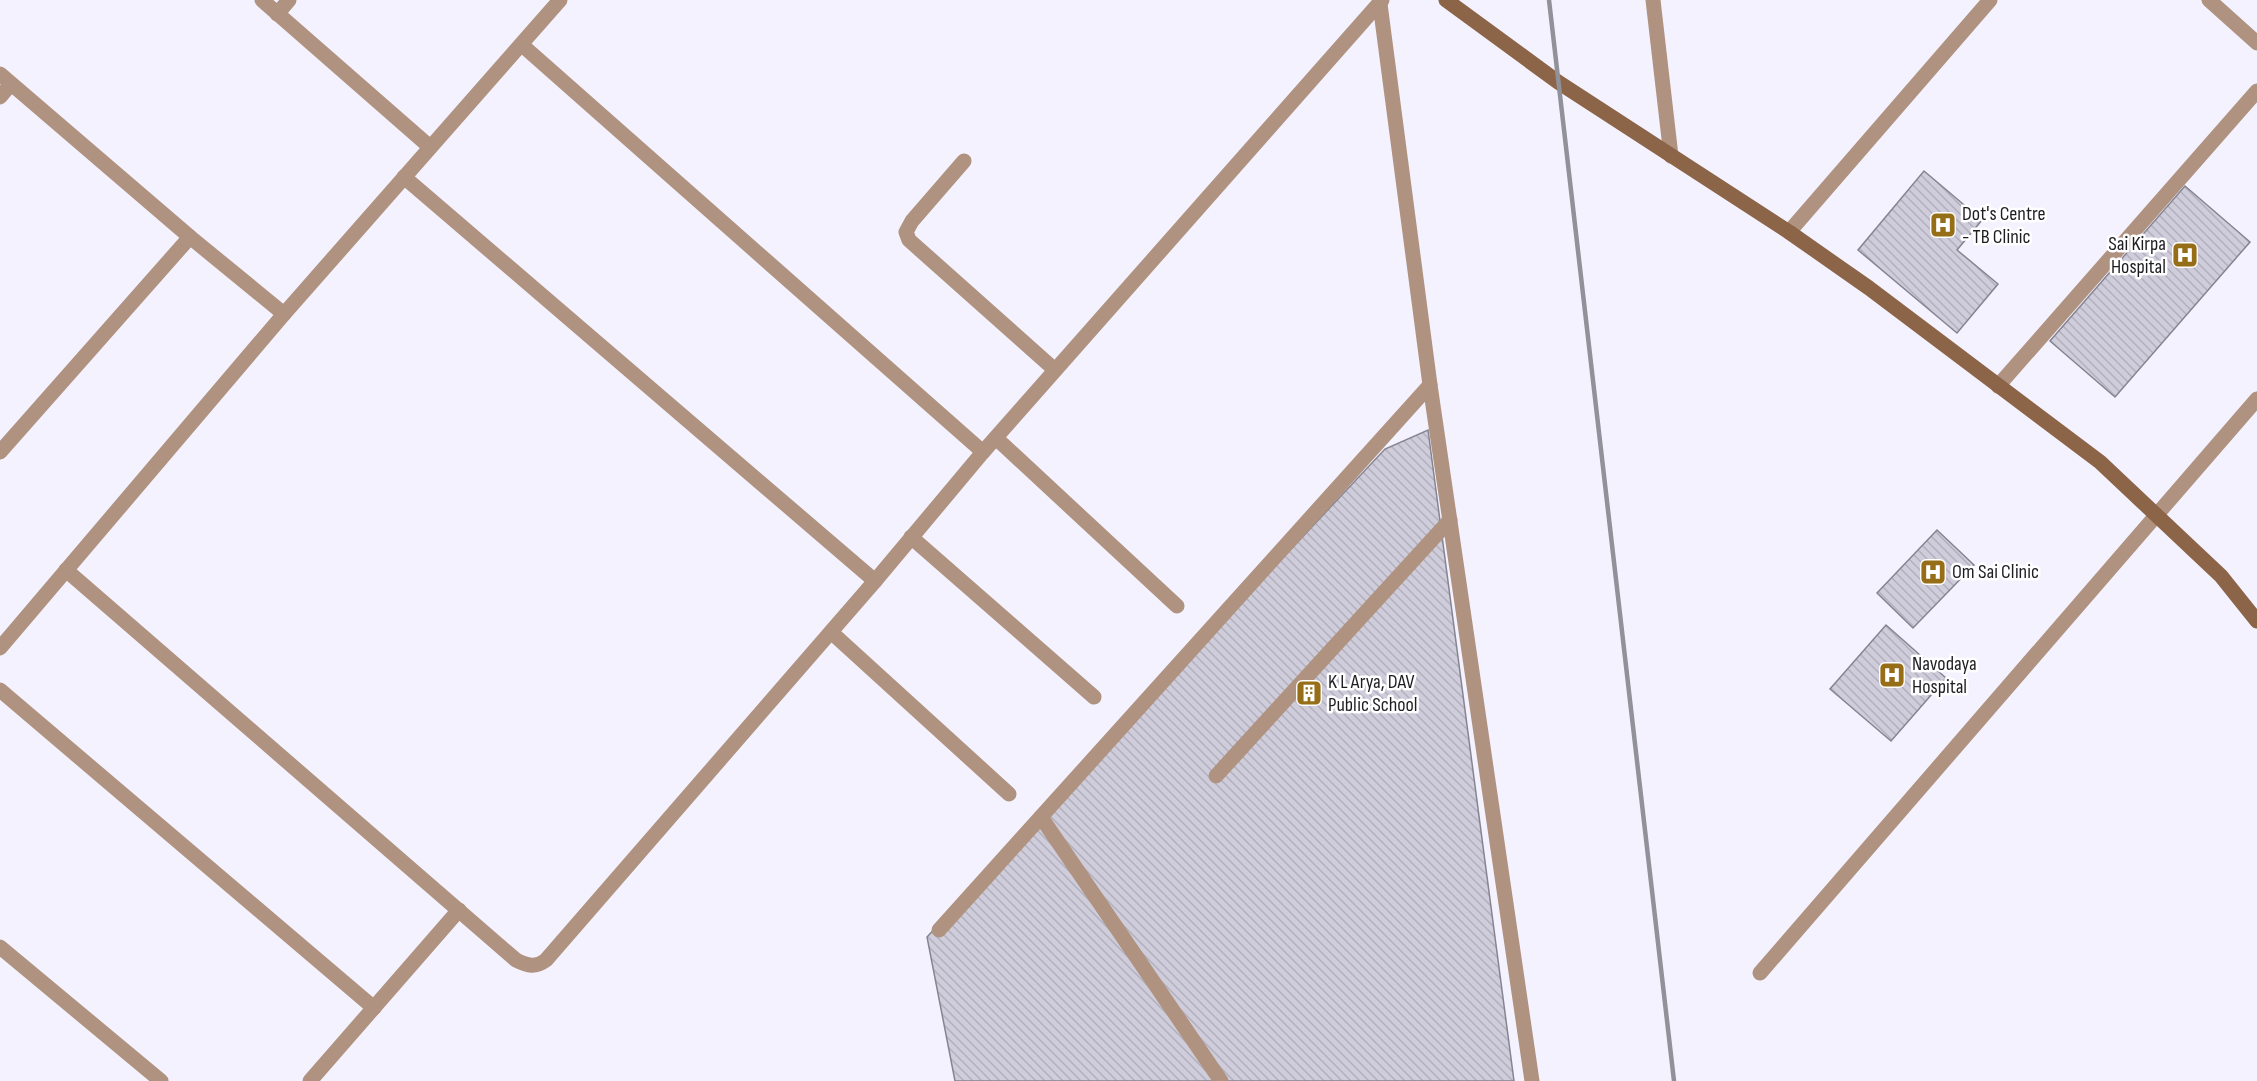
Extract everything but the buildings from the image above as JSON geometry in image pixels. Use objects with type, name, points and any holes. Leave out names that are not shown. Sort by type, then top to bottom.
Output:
[{"type":"street","points":[[262,0],[430,147]]},
{"type":"street","points":[[277,14],[289,0]]},
{"type":"street","points":[[0,648],[284,314],[560,0]]},
{"type":"street","points":[[1446,0],[1558,82],[1789,232],[1869,288],[2100,462],[2221,576],[2257,621]]},
{"type":"street","points":[[1789,232],[1990,0]]},
{"type":"street","points":[[2209,0],[2257,43]]},
{"type":"street","points":[[66,570],[516,960],[528,966],[539,965],[546,960],[831,632],[983,452],[1381,2]]},
{"type":"street","points":[[1381,2],[1430,385],[1532,1081]]},
{"type":"street","points":[[1656,2],[1671,156]]},
{"type":"street","points":[[522,45],[983,452]]},
{"type":"street","points":[[0,97],[6,79],[190,237],[284,314]]},
{"type":"street","points":[[1998,386],[2257,92]]},
{"type":"street","points":[[964,161],[912,221],[906,232],[909,240],[1055,370]]},
{"type":"street","points":[[404,177],[874,581]]},
{"type":"street","points":[[0,452],[190,237]]},
{"type":"street","points":[[939,930],[1430,385]]},
{"type":"street","points":[[1760,972],[2257,399]]},
{"type":"street","points":[[996,438],[1177,606]]},
{"type":"street","points":[[1216,776],[1450,520]]},
{"type":"street","points":[[911,537],[1094,697]]},
{"type":"street","points":[[831,632],[1009,794]]},
{"type":"street","points":[[0,690],[374,1008]]},
{"type":"street","points":[[1041,817],[1221,1081]]},
{"type":"street","points":[[310,1081],[459,910]]},
{"type":"street","points":[[0,947],[161,1081]]},
{"type":"railway","points":[[1549,0],[1674,1081]]},
{"type":"place","name":"Dot's Centre - TB Clinic","points":[[1943,225]]},
{"type":"place","name":"Sai Kirpa Hospital","points":[[2185,255]]},
{"type":"place","name":"Om Sai Clinic","points":[[1933,572]]},
{"type":"place","name":"Navodaya Hospital","points":[[1892,675]]},
{"type":"place","name":"K L Arya, DAV Public School","points":[[1309,693]]}]
